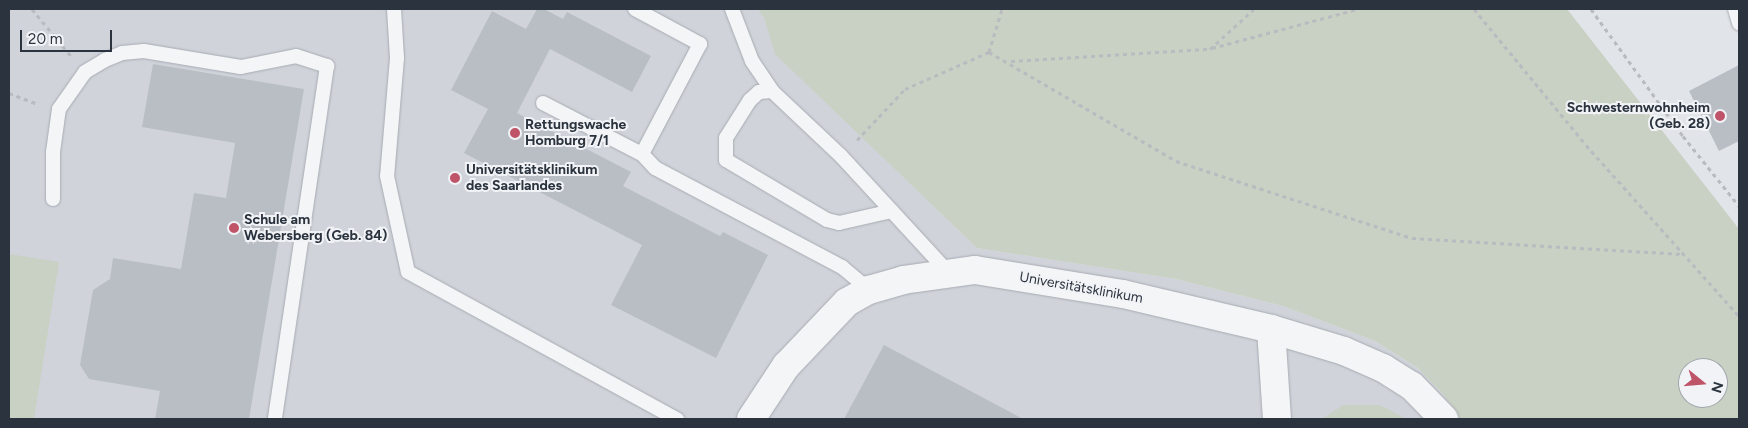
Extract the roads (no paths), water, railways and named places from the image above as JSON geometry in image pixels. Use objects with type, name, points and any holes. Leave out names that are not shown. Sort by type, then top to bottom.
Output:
[{"type":"street","name":"Universitätsklinikum","points":[[752,419],[786,366],[847,302],[869,290],[939,262],[975,270],[1053,281],[1123,294],[1271,329],[1344,352],[1383,368],[1412,386],[1444,419]]},
{"type":"street","points":[[1271,329],[1277,419]]},
{"type":"lane","points":[[394,9],[397,58],[388,176],[408,272],[677,419]]},
{"type":"lane","points":[[634,9],[700,44],[642,154]]},
{"type":"lane","points":[[732,9],[752,61],[772,91],[841,156],[939,262]]},
{"type":"lane","points":[[1735,9],[1739,23]]},
{"type":"lane","points":[[53,199],[53,152],[59,109],[85,72],[122,53],[144,51],[241,67],[296,56],[327,66],[275,419]]},
{"type":"lane","points":[[772,91],[759,92],[750,100],[726,138],[726,160],[827,220],[839,223],[892,211]]},
{"type":"lane","points":[[543,104],[642,154],[655,168],[842,267],[869,290]]},
{"type":"place","name":"Schwesternwohnheim (Geb. 28)","points":[[1720,116]]},
{"type":"place","name":"Rettungswache Homburg 7/1","points":[[515,133]]},
{"type":"place","name":"Universitätsklinikum des Saarlandes","points":[[455,178]]},
{"type":"place","name":"Schule am Webersberg (Geb. 84)","points":[[234,228]]}]
